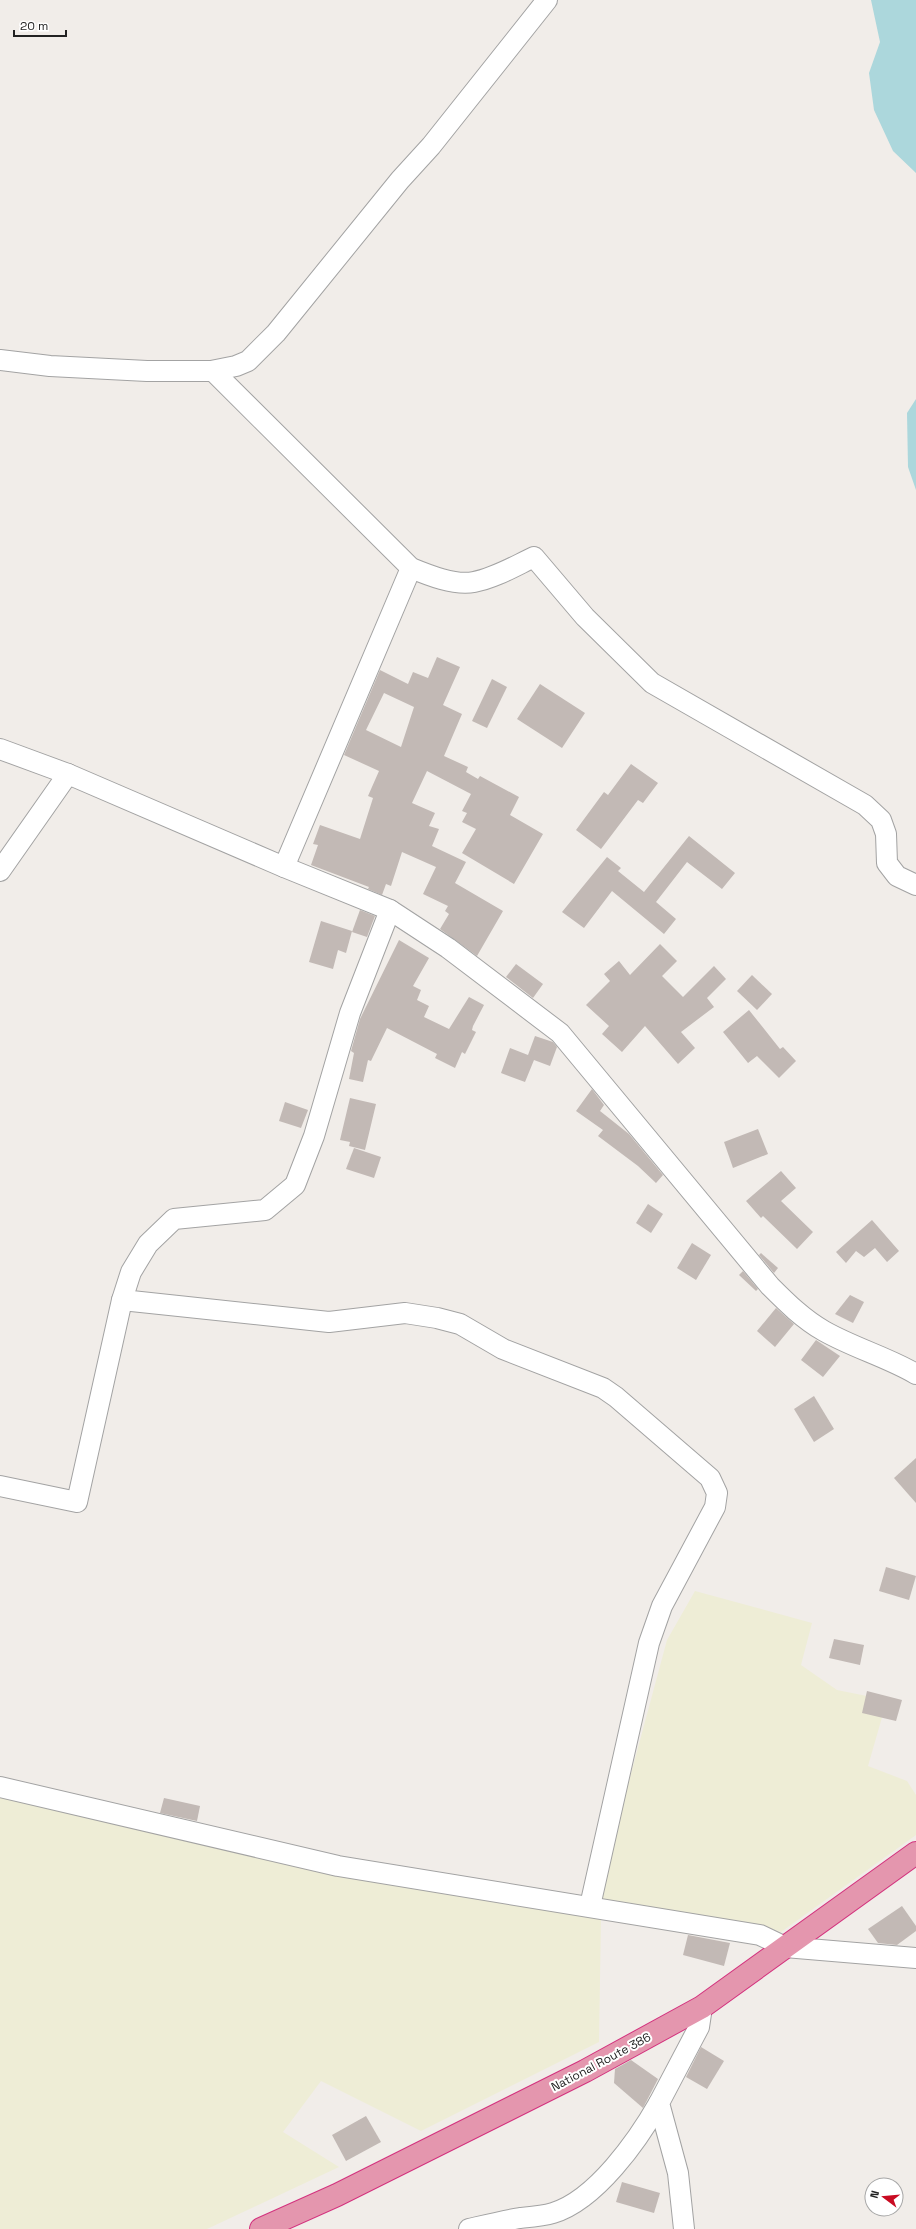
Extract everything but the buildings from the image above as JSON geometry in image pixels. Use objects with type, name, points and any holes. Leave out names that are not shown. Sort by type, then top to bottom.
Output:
[{"type":"highway","name":"National Route 386","points":[[261,2229],[337,2195],[585,2071],[702,2007],[916,1853]]},
{"type":"street","points":[[0,360],[50,366],[147,372],[213,371],[236,366],[248,361],[276,333],[547,0]]},
{"type":"street","points":[[213,371],[412,568],[436,579],[473,582],[501,573],[534,556],[584,617],[652,683],[865,805],[881,820],[886,834],[887,863],[897,876],[916,885]]},
{"type":"street","points":[[284,867],[412,568]]},
{"type":"street","points":[[0,749],[68,774],[284,867],[390,910],[448,948],[560,1033],[770,1286],[799,1315],[825,1331],[899,1364],[916,1374]]},
{"type":"street","points":[[0,871],[68,774]]},
{"type":"street","points":[[0,1486],[77,1502],[122,1300],[131,1272],[148,1244],[174,1219],[265,1210],[295,1185],[314,1136],[350,1013],[390,910]]},
{"type":"street","points":[[122,1300],[329,1322],[405,1313],[437,1318],[460,1324],[503,1349],[603,1388],[616,1397],[710,1478],[717,1493],[715,1507],[662,1606],[649,1643],[590,1906]]},
{"type":"street","points":[[0,1787],[338,1866],[760,1935],[785,1947],[916,1958]]},
{"type":"street","points":[[469,2229],[498,2222],[554,2213],[585,2195],[618,2164],[646,2126],[659,2103],[699,2027],[702,2007]]},
{"type":"street","points":[[659,2103],[678,2173],[684,2229]]},
{"type":"green space","points":[[695,1591],[812,1623],[801,1665],[837,1690],[887,1700],[868,1766],[907,1781],[916,1795],[916,1835],[781,1932],[765,1927],[597,1900],[667,1640]]},
{"type":"green space","points":[[0,1797],[322,1873],[601,1918],[599,2042],[421,2131],[321,2081],[283,2132],[339,2167],[207,2229],[0,2229]]},
{"type":"water","points":[[871,0],[916,0],[916,173],[893,151],[874,110],[869,73],[880,42]]},
{"type":"water","points":[[916,399],[916,490],[908,467],[907,413]]}]
